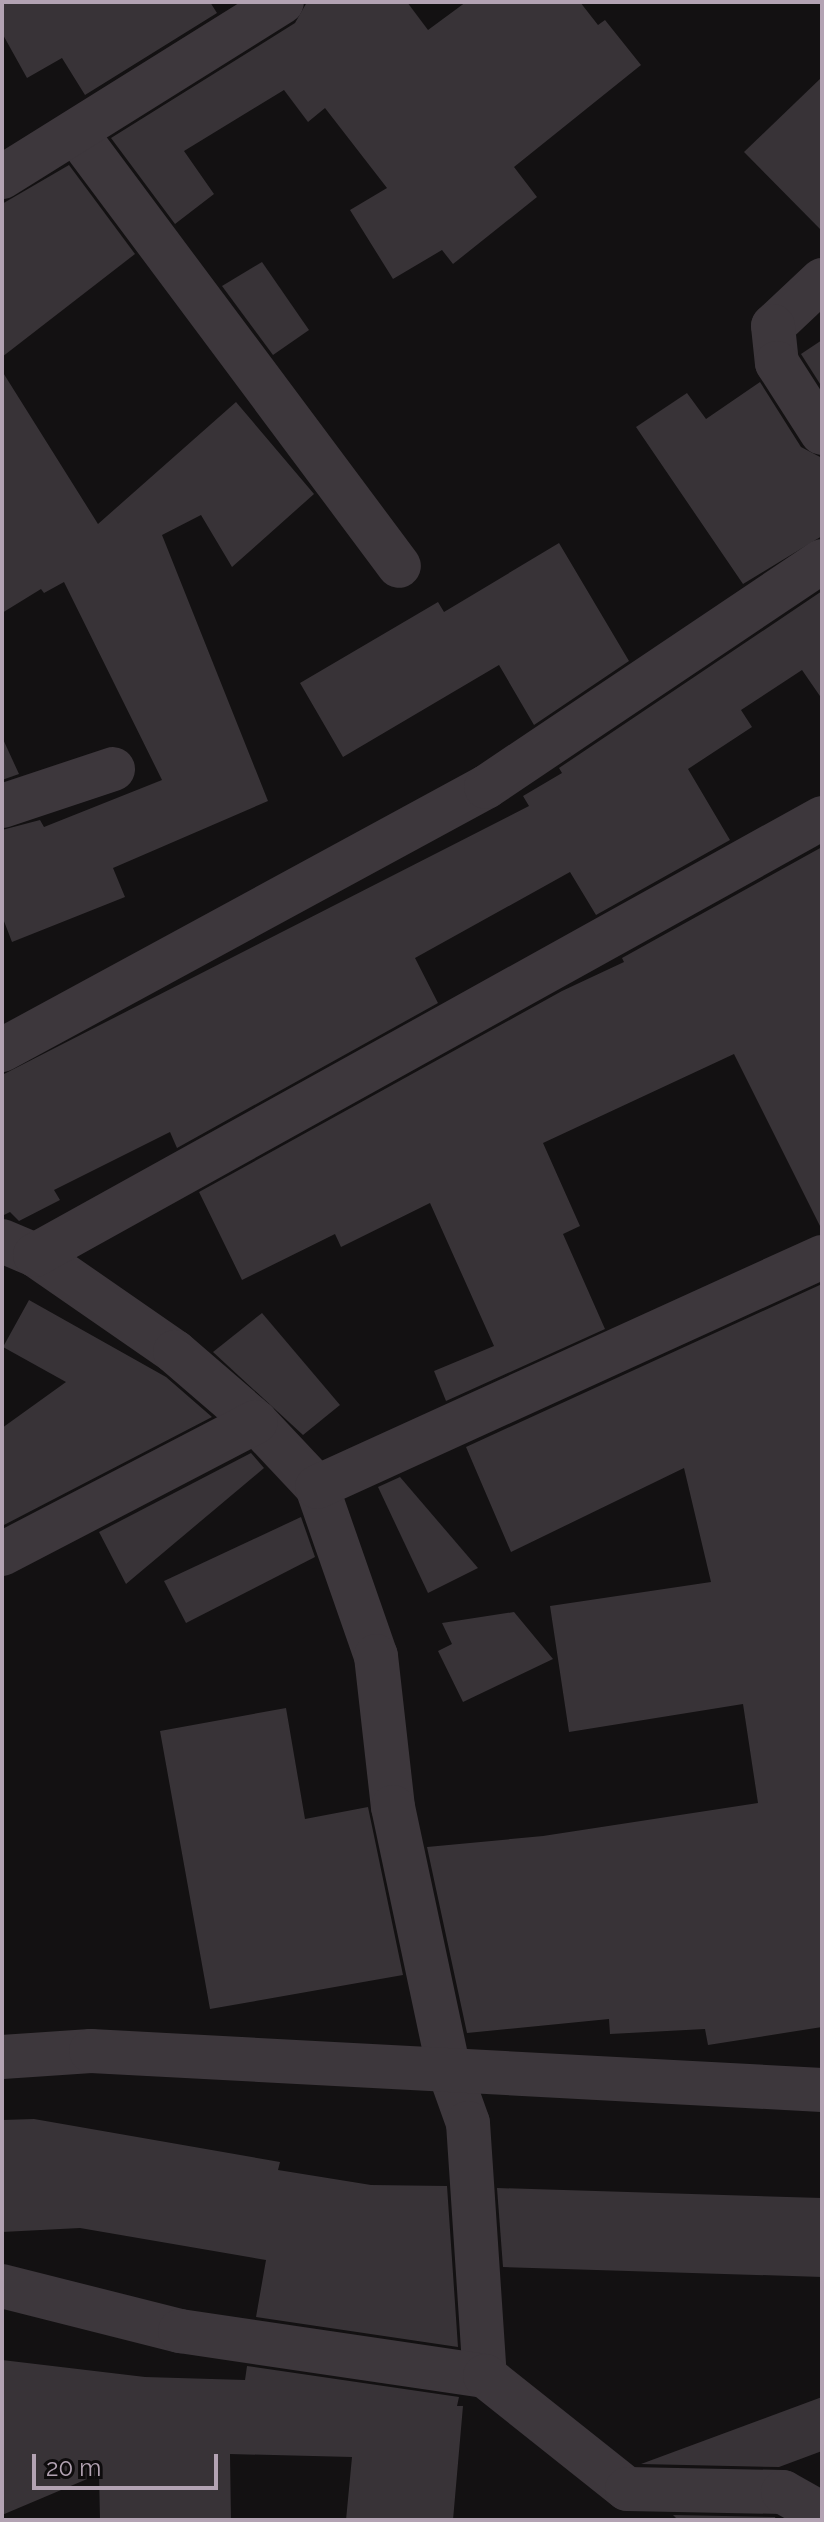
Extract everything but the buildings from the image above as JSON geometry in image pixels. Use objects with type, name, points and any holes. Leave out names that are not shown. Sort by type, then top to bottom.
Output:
[{"type":"street","points":[[2,177],[282,2]]},
{"type":"street","points":[[76,133],[399,566]]},
{"type":"street","points":[[822,280],[773,326],[777,363],[822,433]]},
{"type":"street","points":[[2,1050],[486,787],[822,561]]},
{"type":"street","points":[[2,806],[113,769]]},
{"type":"street","points":[[485,2376],[468,2123],[449,2070],[393,1807],[376,1656],[317,1487],[256,1422],[175,1352],[18,1248],[822,818]]},
{"type":"street","points":[[317,1487],[822,1257]]},
{"type":"street","points":[[2,1554],[256,1422]]},
{"type":"street","points":[[2,2057],[91,2051],[822,2090]]},
{"type":"street","points":[[2,2286],[180,2331],[485,2376],[631,2504],[783,2492],[822,2514]]}]
